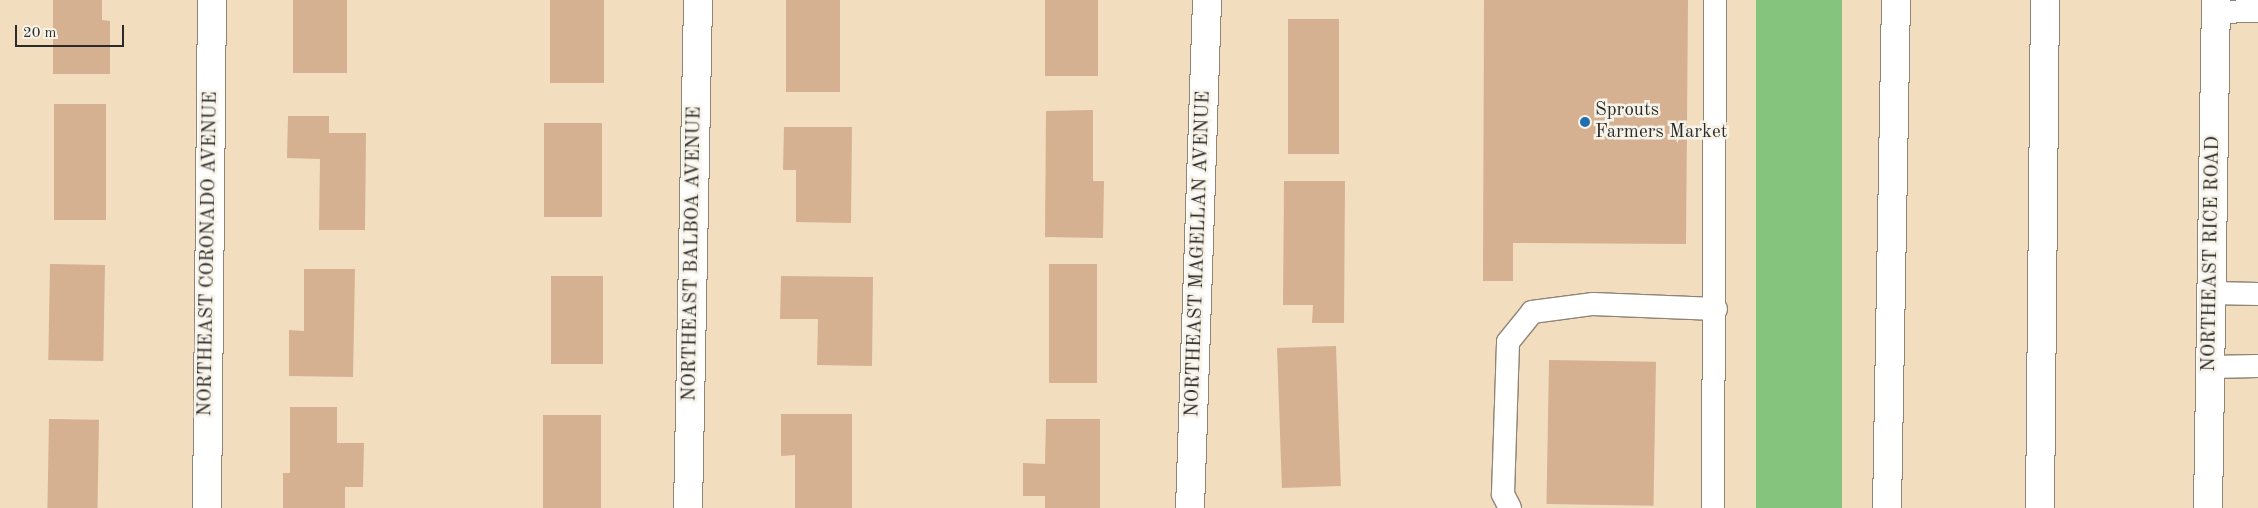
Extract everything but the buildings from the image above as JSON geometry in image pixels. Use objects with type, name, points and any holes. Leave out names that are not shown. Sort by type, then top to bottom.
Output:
[{"type":"street","name":"NORTHEAST CORONADO AVENUE","points":[[207,508],[212,0]]},
{"type":"street","name":"NORTHEAST BALBOA AVENUE","points":[[688,508],[698,0]]},
{"type":"street","name":"NORTHEAST MAGELLAN AVENUE","points":[[1190,508],[1207,0]]},
{"type":"street","points":[[1888,508],[1896,0]]},
{"type":"street","points":[[2040,508],[2045,0]]},
{"type":"street","name":"NORTHEAST RICE ROAD","points":[[2208,508],[2216,6]]},
{"type":"lane","points":[[1713,508],[1716,309],[1715,0]]},
{"type":"lane","points":[[2216,6],[2258,11]]},
{"type":"lane","points":[[2211,293],[2258,294]]},
{"type":"lane","points":[[1510,508],[1502,494],[1508,342],[1532,312],[1592,304],[1716,309]]},
{"type":"lane","points":[[2210,367],[2258,366]]},
{"type":"green space","points":[[1756,0],[1842,0],[1842,508],[1756,508]]},
{"type":"place","name":"Sprouts Farmers Market","points":[[1585,122]]}]
